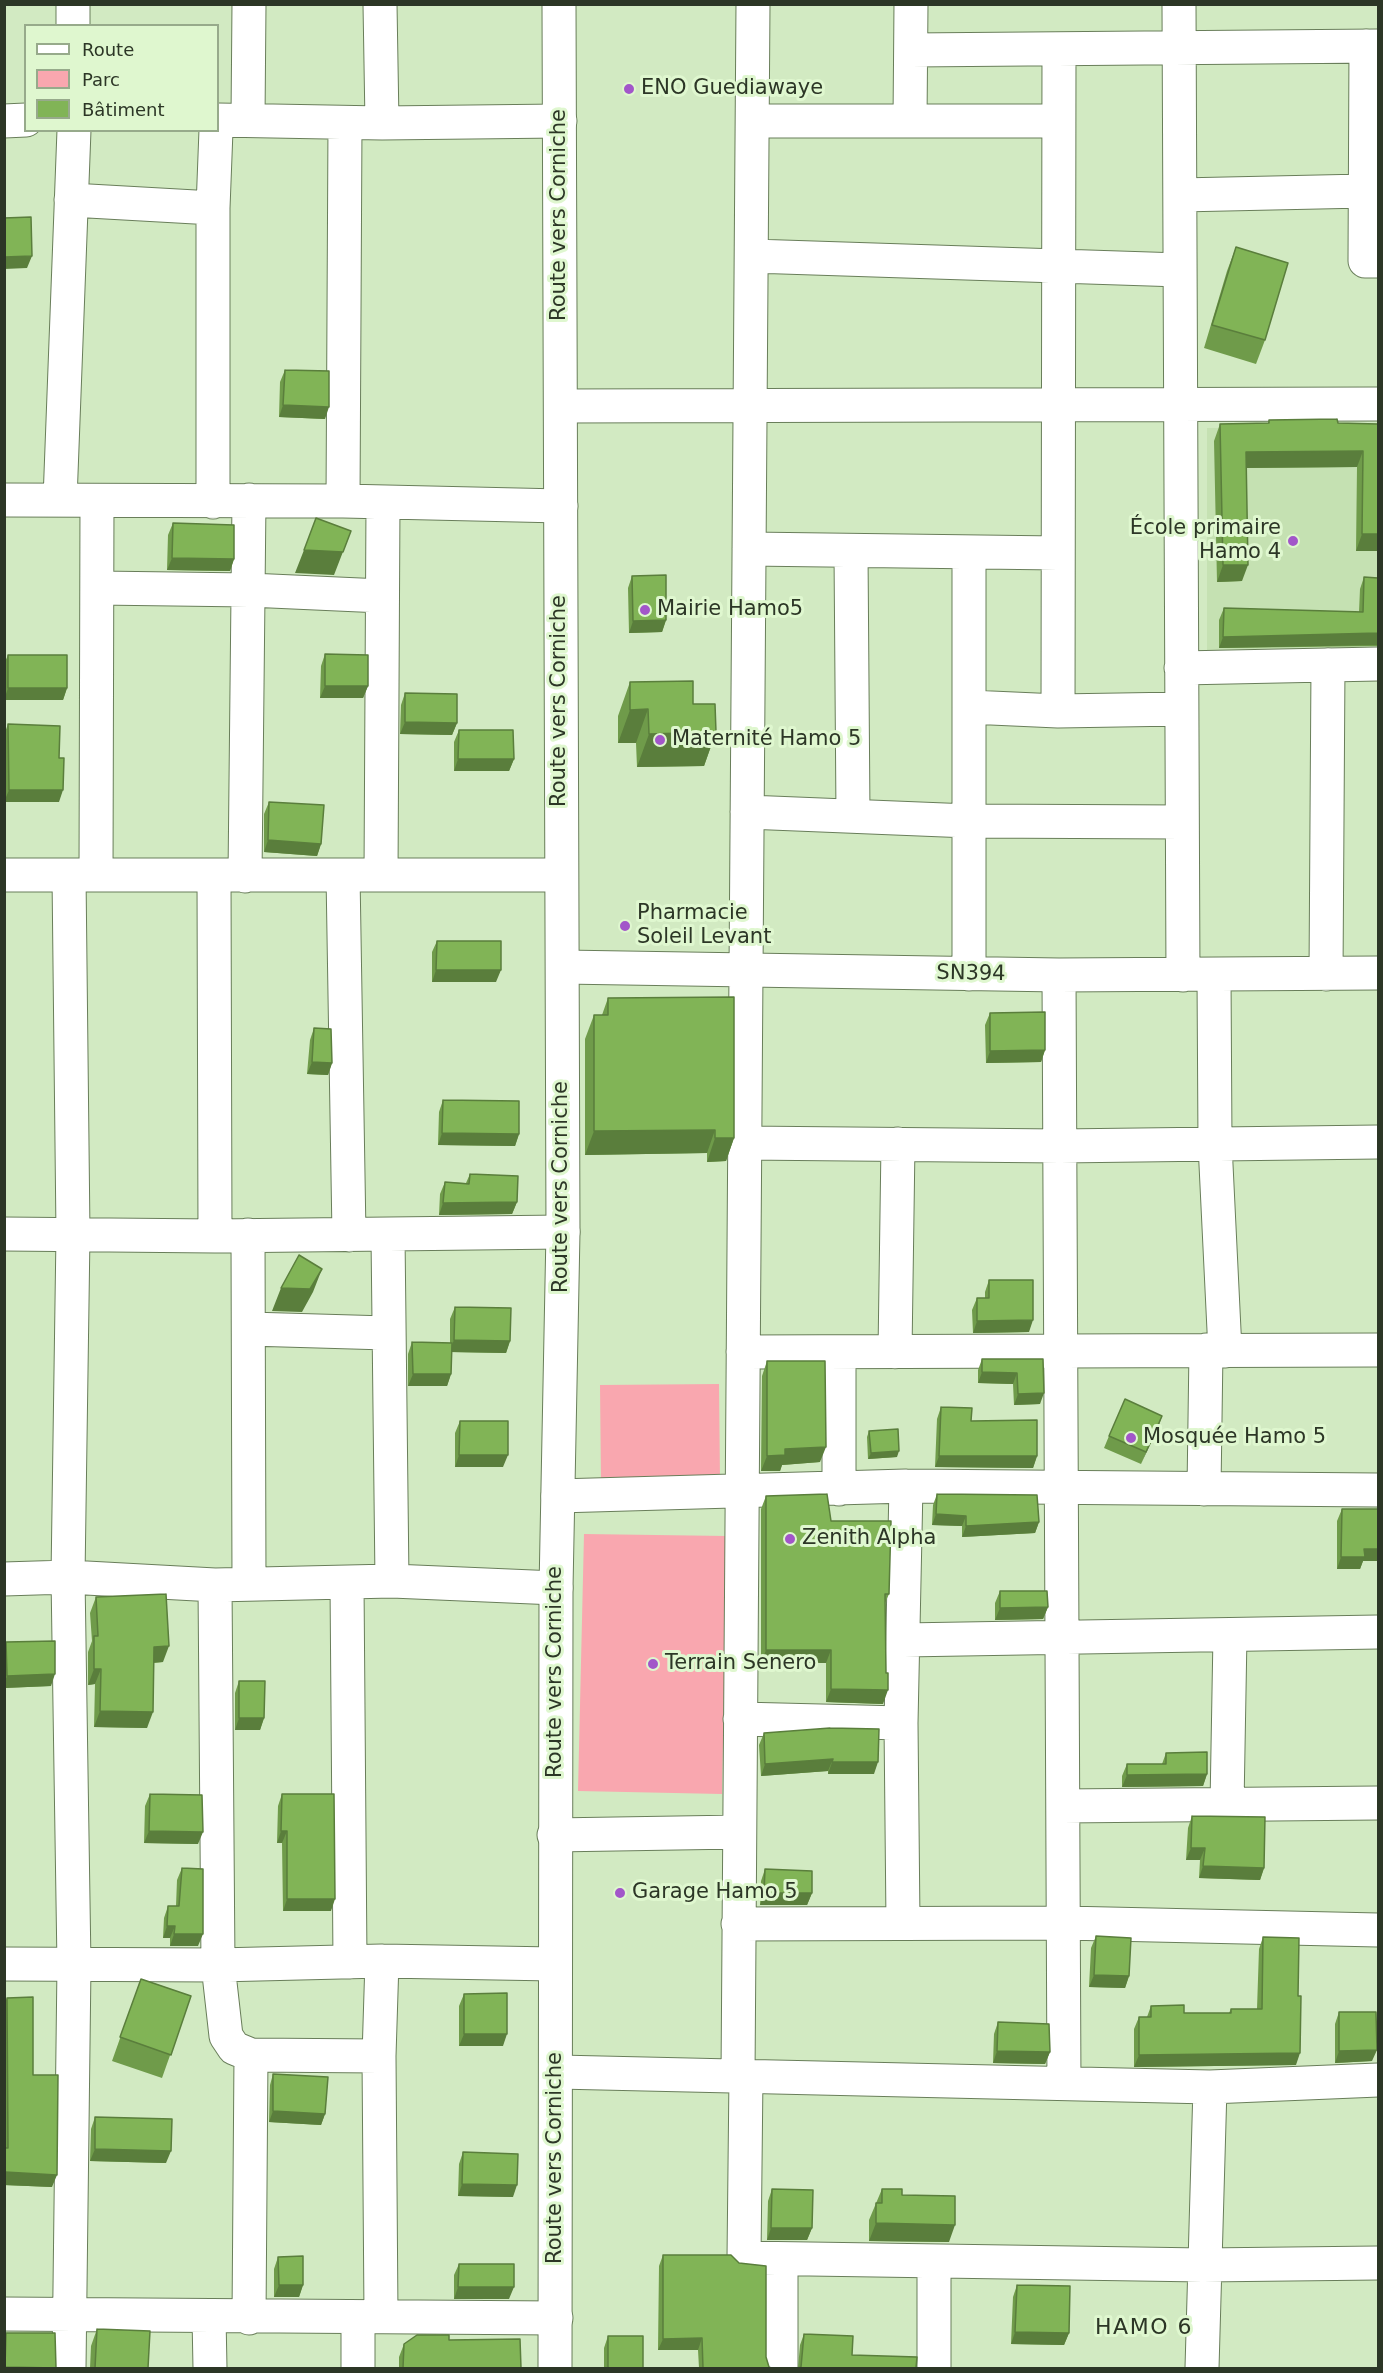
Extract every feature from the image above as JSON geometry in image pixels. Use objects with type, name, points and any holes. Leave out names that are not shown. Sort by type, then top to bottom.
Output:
[{"type":"street","points":[[73,4],[73,24]]},
{"type":"street","points":[[249,4],[233,120],[345,123],[560,121]]},
{"type":"street","points":[[380,4],[382,123]]},
{"type":"street","name":"Route vers Corniche","points":[[555,2368],[558,2072],[554,1964],[554,1835],[563,1232],[558,4]]},
{"type":"street","points":[[753,4],[738,1924],[744,2258],[1203,2265],[1378,2263]]},
{"type":"street","points":[[910,121],[911,4]]},
{"type":"street","points":[[1179,4],[1182,822],[1215,1144],[1215,1350],[1204,1489]]},
{"type":"street","points":[[911,50],[1372,46],[1365,191],[1365,261],[1378,261]]},
{"type":"street","points":[[1058,711],[1059,49]]},
{"type":"street","points":[[4,121],[24,120]]},
{"type":"street","points":[[753,121],[1058,120]]},
{"type":"street","points":[[343,501],[345,123]]},
{"type":"street","points":[[60,500],[74,132]]},
{"type":"street","points":[[213,502],[213,208],[216,132]]},
{"type":"street","points":[[1180,195],[1365,191]]},
{"type":"street","points":[[71,200],[213,208]]},
{"type":"street","points":[[752,256],[1180,270]]},
{"type":"street","points":[[561,406],[1378,404]]},
{"type":"street","points":[[4,500],[343,501],[561,506]]},
{"type":"street","points":[[215,1236],[229,875],[249,590],[249,500]]},
{"type":"street","points":[[69,2368],[74,1965],[68,1577],[83,875],[98,588],[97,501]]},
{"type":"street","points":[[381,875],[382,503]]},
{"type":"street","points":[[749,549],[1058,553]]},
{"type":"street","points":[[851,552],[853,816]]},
{"type":"street","points":[[969,552],[969,974]]},
{"type":"street","points":[[98,588],[249,590],[382,597]]},
{"type":"street","points":[[1181,668],[1378,664]]},
{"type":"street","points":[[1326,974],[1328,665]]},
{"type":"street","points":[[969,707],[1058,711],[1182,710]]},
{"type":"street","points":[[747,813],[969,821],[1182,822]]},
{"type":"street","points":[[4,875],[560,875]]},
{"type":"street","points":[[343,875],[349,1236]]},
{"type":"street","name":"SN394","points":[[563,967],[1059,975],[1378,973]]},
{"type":"street","points":[[1059,975],[1064,2083]]},
{"type":"street","points":[[745,1143],[1060,1146],[1378,1142]]},
{"type":"street","points":[[895,1352],[898,1144]]},
{"type":"street","points":[[4,1234],[388,1236],[563,1232]]},
{"type":"street","points":[[248,1236],[249,1584]]},
{"type":"street","points":[[388,1236],[387,1333],[392,1581]]},
{"type":"street","points":[[249,1329],[387,1333]]},
{"type":"street","points":[[743,1352],[1378,1350]]},
{"type":"street","points":[[839,1352],[839,1489]]},
{"type":"street","points":[[558,1496],[906,1486],[1378,1490]]},
{"type":"street","points":[[903,1923],[901,1723],[906,1486]]},
{"type":"street","points":[[4,1579],[68,1577],[215,1585],[392,1581],[556,1588]]},
{"type":"street","points":[[347,1583],[350,1962]]},
{"type":"street","points":[[215,1585],[218,1965],[228,2043],[251,2055],[379,2056]]},
{"type":"street","points":[[904,1640],[1062,1640],[1378,1632]]},
{"type":"street","points":[[1227,1804],[1230,1635]]},
{"type":"street","points":[[740,1719],[901,1723]]},
{"type":"street","points":[[1063,1806],[1378,1803]]},
{"type":"street","points":[[554,1835],[739,1832]]},
{"type":"street","points":[[738,1924],[1064,1923],[1378,1930]]},
{"type":"street","points":[[4,1964],[218,1965],[382,1961],[554,1964]]},
{"type":"street","points":[[358,2368],[370,2316],[382,1961]]},
{"type":"street","points":[[249,2318],[251,2055]]},
{"type":"street","points":[[558,2072],[1210,2087],[1378,2080]]},
{"type":"street","points":[[1202,2368],[1203,2265],[1210,2087]]},
{"type":"street","points":[[781,2259],[781,2368]]},
{"type":"street","points":[[934,2261],[934,2368]]},
{"type":"street","points":[[4,2314],[249,2318],[370,2316],[556,2318]]},
{"type":"street","points":[[209,2317],[210,2368]]},
{"type":"shaded area","name":"École primaire Hamo 4","points":[[1378,427],[1378,655],[1207,656],[1207,428]]},
{"type":"green space","points":[[719,1384],[720,1481],[601,1483],[600,1385]]},
{"type":"green space","name":"Terrain Senero","points":[[584,1534],[727,1536],[722,1794],[578,1791]]},
{"type":"building","points":[[31,217],[32,256],[4,257],[4,218]]},
{"type":"building","points":[[1236,247],[1288,263],[1265,340],[1212,325]]},
{"type":"building","points":[[285,370],[329,371],[329,407],[283,405]]},
{"type":"building","points":[[1337,419],[1338,423],[1378,424],[1378,534],[1362,534],[1363,451],[1246,452],[1248,565],[1223,565],[1220,424],[1269,423],[1269,420]]},
{"type":"building","points":[[316,518],[351,531],[343,552],[304,550]]},
{"type":"building","points":[[173,523],[234,525],[234,559],[172,558]]},
{"type":"building","name":"Mairie Hamo5","points":[[666,575],[666,620],[633,621],[632,576]]},
{"type":"building","points":[[1364,577],[1378,578],[1378,633],[1223,637],[1224,608],[1363,612]]},
{"type":"building","points":[[325,654],[368,655],[368,686],[325,686]]},
{"type":"building","points":[[8,655],[67,655],[67,688],[8,688]]},
{"type":"building","points":[[693,681],[693,704],[715,704],[716,732],[649,734],[648,709],[630,710],[630,682]]},
{"type":"building","points":[[405,693],[457,694],[457,723],[405,722]]},
{"type":"building","points":[[8,724],[60,726],[59,758],[64,758],[63,790],[9,790]]},
{"type":"building","points":[[459,730],[513,730],[514,759],[458,759]]},
{"type":"building","points":[[269,802],[324,805],[321,844],[268,840]]},
{"type":"building","points":[[437,941],[501,941],[501,970],[436,970]]},
{"type":"building","points":[[734,997],[734,1138],[715,1138],[715,1130],[594,1131],[594,1015],[608,1015],[608,998]]},
{"type":"building","points":[[1045,1012],[1045,1050],[990,1051],[990,1013]]},
{"type":"building","points":[[314,1028],[331,1029],[332,1063],[312,1062]]},
{"type":"building","points":[[443,1100],[519,1101],[519,1134],[442,1133]]},
{"type":"building","points":[[470,1174],[518,1176],[517,1202],[443,1203],[445,1182],[469,1184]]},
{"type":"building","points":[[299,1255],[322,1269],[310,1289],[281,1288]]},
{"type":"building","points":[[989,1280],[1033,1280],[1033,1320],[977,1321],[977,1298],[989,1298]]},
{"type":"building","points":[[455,1307],[511,1308],[510,1341],[454,1340]]},
{"type":"building","points":[[412,1342],[452,1343],[451,1374],[413,1374]]},
{"type":"building","points":[[982,1359],[1043,1359],[1044,1393],[1018,1394],[1017,1373],[982,1372]]},
{"type":"building","points":[[767,1361],[825,1361],[826,1447],[785,1449],[785,1455],[767,1456]]},
{"type":"building","name":"Mosquée Hamo 5","points":[[1125,1399],[1162,1416],[1146,1452],[1109,1436]]},
{"type":"building","points":[[941,1407],[972,1408],[971,1421],[1037,1420],[1037,1456],[939,1456]]},
{"type":"building","points":[[460,1421],[508,1421],[508,1455],[459,1455]]},
{"type":"building","points":[[898,1429],[899,1451],[871,1453],[869,1431]]},
{"type":"building","points":[[827,1494],[831,1521],[891,1521],[889,1594],[885,1594],[888,1690],[831,1689],[831,1650],[766,1650],[766,1496]]},
{"type":"building","points":[[937,1494],[1037,1495],[1039,1522],[966,1526],[966,1516],[936,1514]]},
{"type":"building","points":[[1342,1509],[1378,1509],[1378,1549],[1364,1549],[1365,1557],[1341,1557]]},
{"type":"building","points":[[1000,1591],[1047,1591],[1048,1607],[1000,1608]]},
{"type":"building","points":[[166,1594],[169,1646],[154,1647],[153,1712],[100,1711],[101,1669],[94,1669],[94,1636],[98,1636],[96,1597]]},
{"type":"building","points":[[55,1641],[55,1674],[7,1676],[6,1642]]},
{"type":"building","points":[[239,1681],[265,1681],[264,1718],[239,1718]]},
{"type":"building","points":[[830,1728],[879,1729],[878,1762],[832,1762],[833,1759],[765,1764],[764,1733]]},
{"type":"building","points":[[1207,1752],[1207,1774],[1127,1775],[1127,1764],[1166,1764],[1166,1753]]},
{"type":"building","points":[[150,1794],[202,1795],[203,1832],[149,1831]]},
{"type":"building","points":[[282,1794],[334,1794],[335,1899],[287,1899],[287,1831],[281,1831]]},
{"type":"building","points":[[1192,1816],[1265,1817],[1264,1868],[1203,1866],[1205,1848],[1191,1848]]},
{"type":"building","points":[[182,1868],[203,1869],[203,1934],[174,1934],[175,1926],[167,1926],[168,1906],[179,1906]]},
{"type":"building","points":[[765,1869],[812,1871],[812,1893],[764,1893]]},
{"type":"building","points":[[1096,1936],[1131,1938],[1129,1976],[1094,1975]]},
{"type":"building","points":[[1263,1937],[1299,1938],[1300,2053],[1139,2055],[1139,2017],[1151,2017],[1151,2006],[1184,2005],[1184,2013],[1231,2013],[1231,2009],[1262,2009]]},
{"type":"building","points":[[141,1979],[191,1996],[171,2055],[120,2037]]},
{"type":"building","points":[[507,1993],[507,2034],[464,2034],[464,1994]]},
{"type":"building","points":[[33,1997],[33,2075],[58,2075],[57,2175],[5,2172],[4,2181],[4,2148],[8,2148],[7,1998]]},
{"type":"building","points":[[1339,2012],[1376,2012],[1377,2050],[1339,2051]]},
{"type":"building","points":[[998,2022],[1049,2024],[1050,2052],[997,2051]]},
{"type":"building","points":[[273,2074],[328,2077],[325,2114],[273,2111]]},
{"type":"building","points":[[95,2117],[172,2119],[171,2151],[95,2149]]},
{"type":"building","points":[[463,2152],[518,2154],[517,2185],[462,2184]]},
{"type":"building","points":[[772,2189],[813,2190],[812,2228],[771,2228]]},
{"type":"building","points":[[882,2189],[902,2189],[902,2195],[955,2196],[955,2225],[876,2223],[876,2203],[882,2203]]},
{"type":"building","points":[[663,2255],[731,2255],[739,2263],[766,2266],[766,2357],[771,2368],[703,2368],[702,2338],[663,2339]]},
{"type":"building","points":[[303,2256],[303,2285],[279,2285],[278,2257]]},
{"type":"building","points":[[459,2264],[514,2264],[514,2287],[458,2287]]},
{"type":"building","points":[[1017,2285],[1070,2286],[1069,2333],[1015,2332]]},
{"type":"building","points":[[97,2329],[150,2331],[148,2368],[95,2368]]},
{"type":"building","points":[[6,2333],[55,2333],[56,2368],[5,2367]]},
{"type":"building","points":[[804,2334],[853,2336],[852,2355],[917,2357],[916,2368],[799,2368],[801,2367]]},
{"type":"building","points":[[417,2335],[449,2335],[449,2340],[520,2339],[521,2368],[403,2368],[404,2344]]},
{"type":"building","points":[[608,2336],[643,2336],[643,2368],[608,2368]]},
{"type":"place","name":"ENO Guediawaye","points":[[629,89]]},
{"type":"place","name":"École primaire Hamo 4","points":[[1293,541]]},
{"type":"place","name":"Mairie Hamo5","points":[[645,610]]},
{"type":"place","name":"Maternité Hamo 5","points":[[660,740]]},
{"type":"place","name":"Pharmacie Soleil Levant","points":[[625,926]]},
{"type":"place","name":"Mosquée Hamo 5","points":[[1131,1438]]},
{"type":"place","name":"Zenith Alpha","points":[[790,1539]]},
{"type":"place","name":"Terrain Senero","points":[[653,1664]]},
{"type":"place","name":"Garage Hamo 5","points":[[620,1893]]},
{"type":"district","name":"HAMO 6","points":[[1144,2328]]}]
